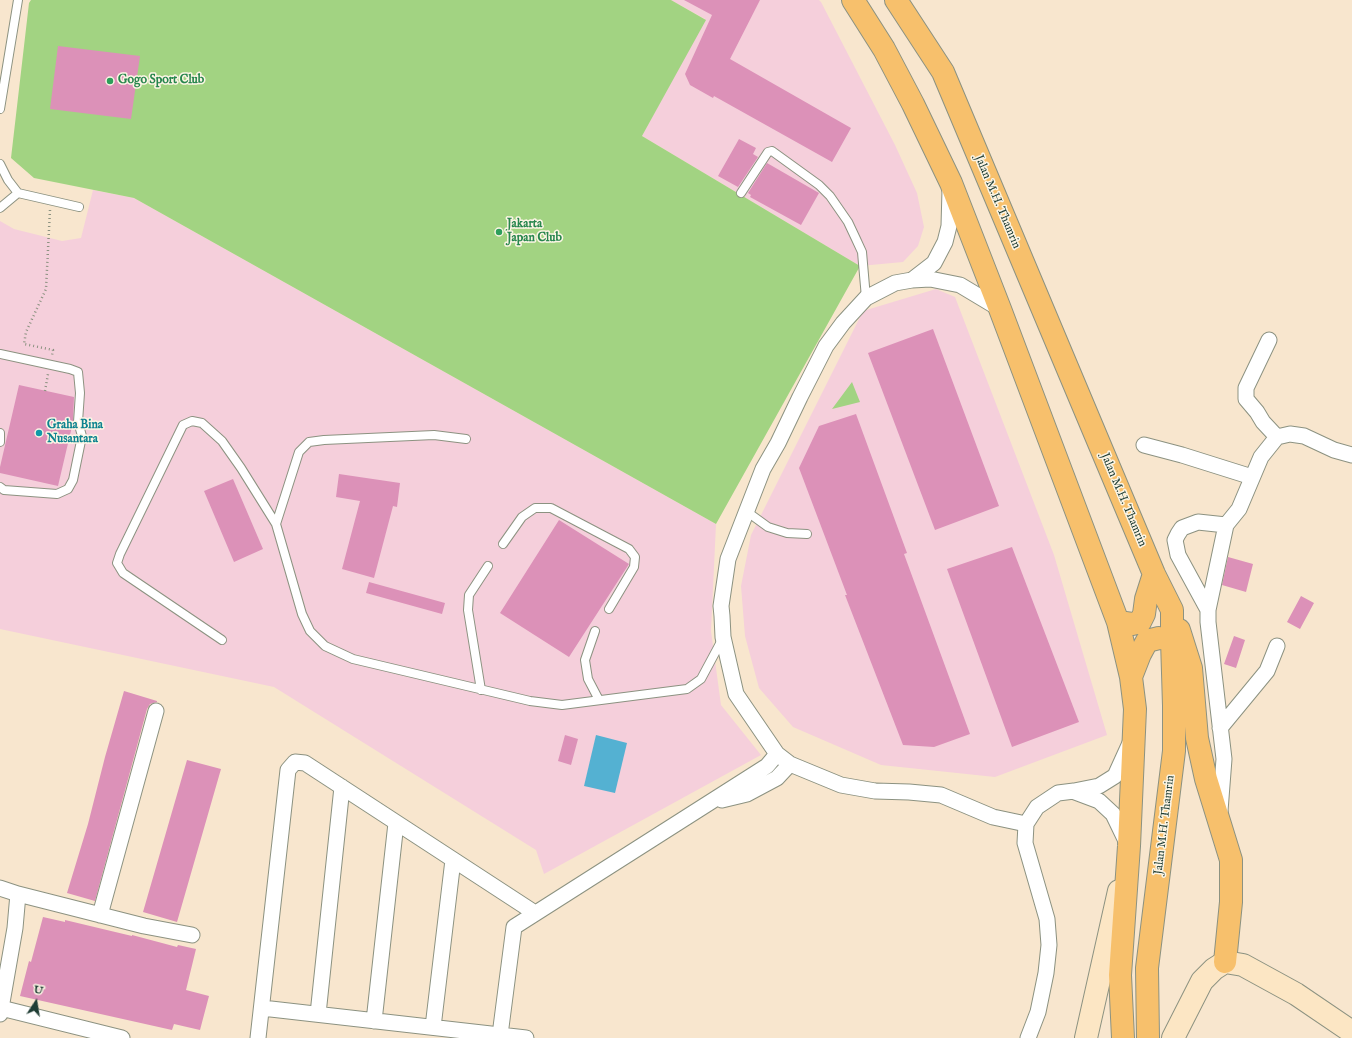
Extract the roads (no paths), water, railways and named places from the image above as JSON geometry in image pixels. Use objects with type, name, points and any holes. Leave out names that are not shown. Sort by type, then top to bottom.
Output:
[{"type":"main road","points":[[853,0],[884,49],[913,104],[951,183],[1118,622],[1131,677],[1135,709],[1129,846],[1120,975],[1123,1038]]},
{"type":"main road","name":"Jalan M.H. Thamrin","points":[[896,0],[943,72],[1154,574],[1172,610],[1174,751],[1147,968],[1148,1038]]},
{"type":"main road","points":[[1118,622],[1132,624],[1140,622],[1144,614],[1146,599],[1154,574]]},
{"type":"main road","points":[[1172,610],[1191,668],[1197,738],[1206,779],[1231,860],[1231,902],[1225,962]]},
{"type":"main road","points":[[1131,677],[1147,641],[1158,638],[1172,640]]},
{"type":"main road","points":[[1086,1038],[1129,846]]},
{"type":"main road","points":[[1173,1038],[1202,981],[1225,962],[1244,965],[1296,994],[1352,1032]]},
{"type":"street","points":[[912,280],[934,262],[945,242],[949,226],[951,183]]},
{"type":"street","points":[[1000,309],[960,285],[936,280],[912,280],[895,283],[866,298],[843,323],[826,346],[778,443],[763,469],[728,559],[721,606],[723,637],[736,694],[777,754],[790,764],[840,785],[875,791],[941,795],[993,817],[1026,824]]},
{"type":"street","points":[[1269,340],[1246,388],[1246,399],[1263,422],[1277,436]]},
{"type":"street","points":[[1219,822],[1224,759],[1208,622],[1208,610],[1226,524],[1239,509],[1261,457],[1277,436],[1290,434],[1304,436],[1334,450],[1352,455]]},
{"type":"street","points":[[1144,445],[1252,476]]},
{"type":"street","points":[[1208,610],[1178,555],[1175,540],[1182,528],[1198,522],[1226,524]]},
{"type":"street","points":[[1220,728],[1267,671],[1277,646]]},
{"type":"street","points":[[100,915],[156,711]]},
{"type":"street","points":[[1028,1038],[1038,1012],[1046,973],[1049,946],[1047,919],[1025,843],[1026,824],[1037,807],[1058,793],[1099,786],[1115,776],[1134,732]]},
{"type":"street","points":[[500,1035],[514,927],[767,766],[777,754]]},
{"type":"street","points":[[258,1038],[288,770],[295,762],[305,763],[535,914]]},
{"type":"street","points":[[711,802],[747,794],[777,778],[790,764]]},
{"type":"street","points":[[318,1014],[342,787]]},
{"type":"street","points":[[1074,791],[1099,800],[1113,814],[1129,846]]},
{"type":"street","points":[[374,1021],[396,823]]},
{"type":"street","points":[[433,1028],[453,860]]},
{"type":"street","points":[[0,888],[100,915],[192,935]]},
{"type":"street","points":[[18,894],[15,928],[1,1011],[122,1038]]},
{"type":"street","points":[[262,1008],[526,1038]]},
{"type":"lane","points":[[0,109],[18,0]]},
{"type":"lane","points":[[741,193],[768,152],[772,151],[819,185],[830,196],[848,222],[862,252],[866,298]]},
{"type":"lane","points":[[0,164],[8,180],[18,193],[79,207]]},
{"type":"lane","points":[[0,208],[18,193]]},
{"type":"lane","points":[[0,354],[50,364],[78,372],[80,393],[78,422],[82,436],[73,480],[68,489],[57,494],[4,490],[0,487]]},
{"type":"lane","points":[[222,640],[124,573],[117,563],[183,425],[192,421],[202,423],[222,441],[241,468],[276,524],[302,614],[310,631],[325,646],[353,659],[530,701],[562,705],[687,688],[702,679],[723,637]]},
{"type":"lane","points":[[0,433],[0,442]]},
{"type":"lane","points":[[276,524],[299,452],[309,442],[434,435],[466,439]]},
{"type":"lane","points":[[503,544],[522,517],[535,508],[551,508],[629,550],[635,557],[634,567],[609,609]]},
{"type":"lane","points":[[746,511],[768,527],[787,533],[806,534]]},
{"type":"lane","points":[[481,690],[468,610],[469,594],[488,566]]},
{"type":"lane","points":[[595,631],[585,660],[588,679],[599,700]]},
{"type":"water","points":[[596,735],[627,743],[615,793],[584,786]]},
{"type":"place","name":"Gogo Sport Club","points":[[110,81]]},
{"type":"place","name":"Jakarta Japan Club","points":[[499,232]]},
{"type":"place","name":"Graha Bina Nusantara","points":[[39,433]]}]
